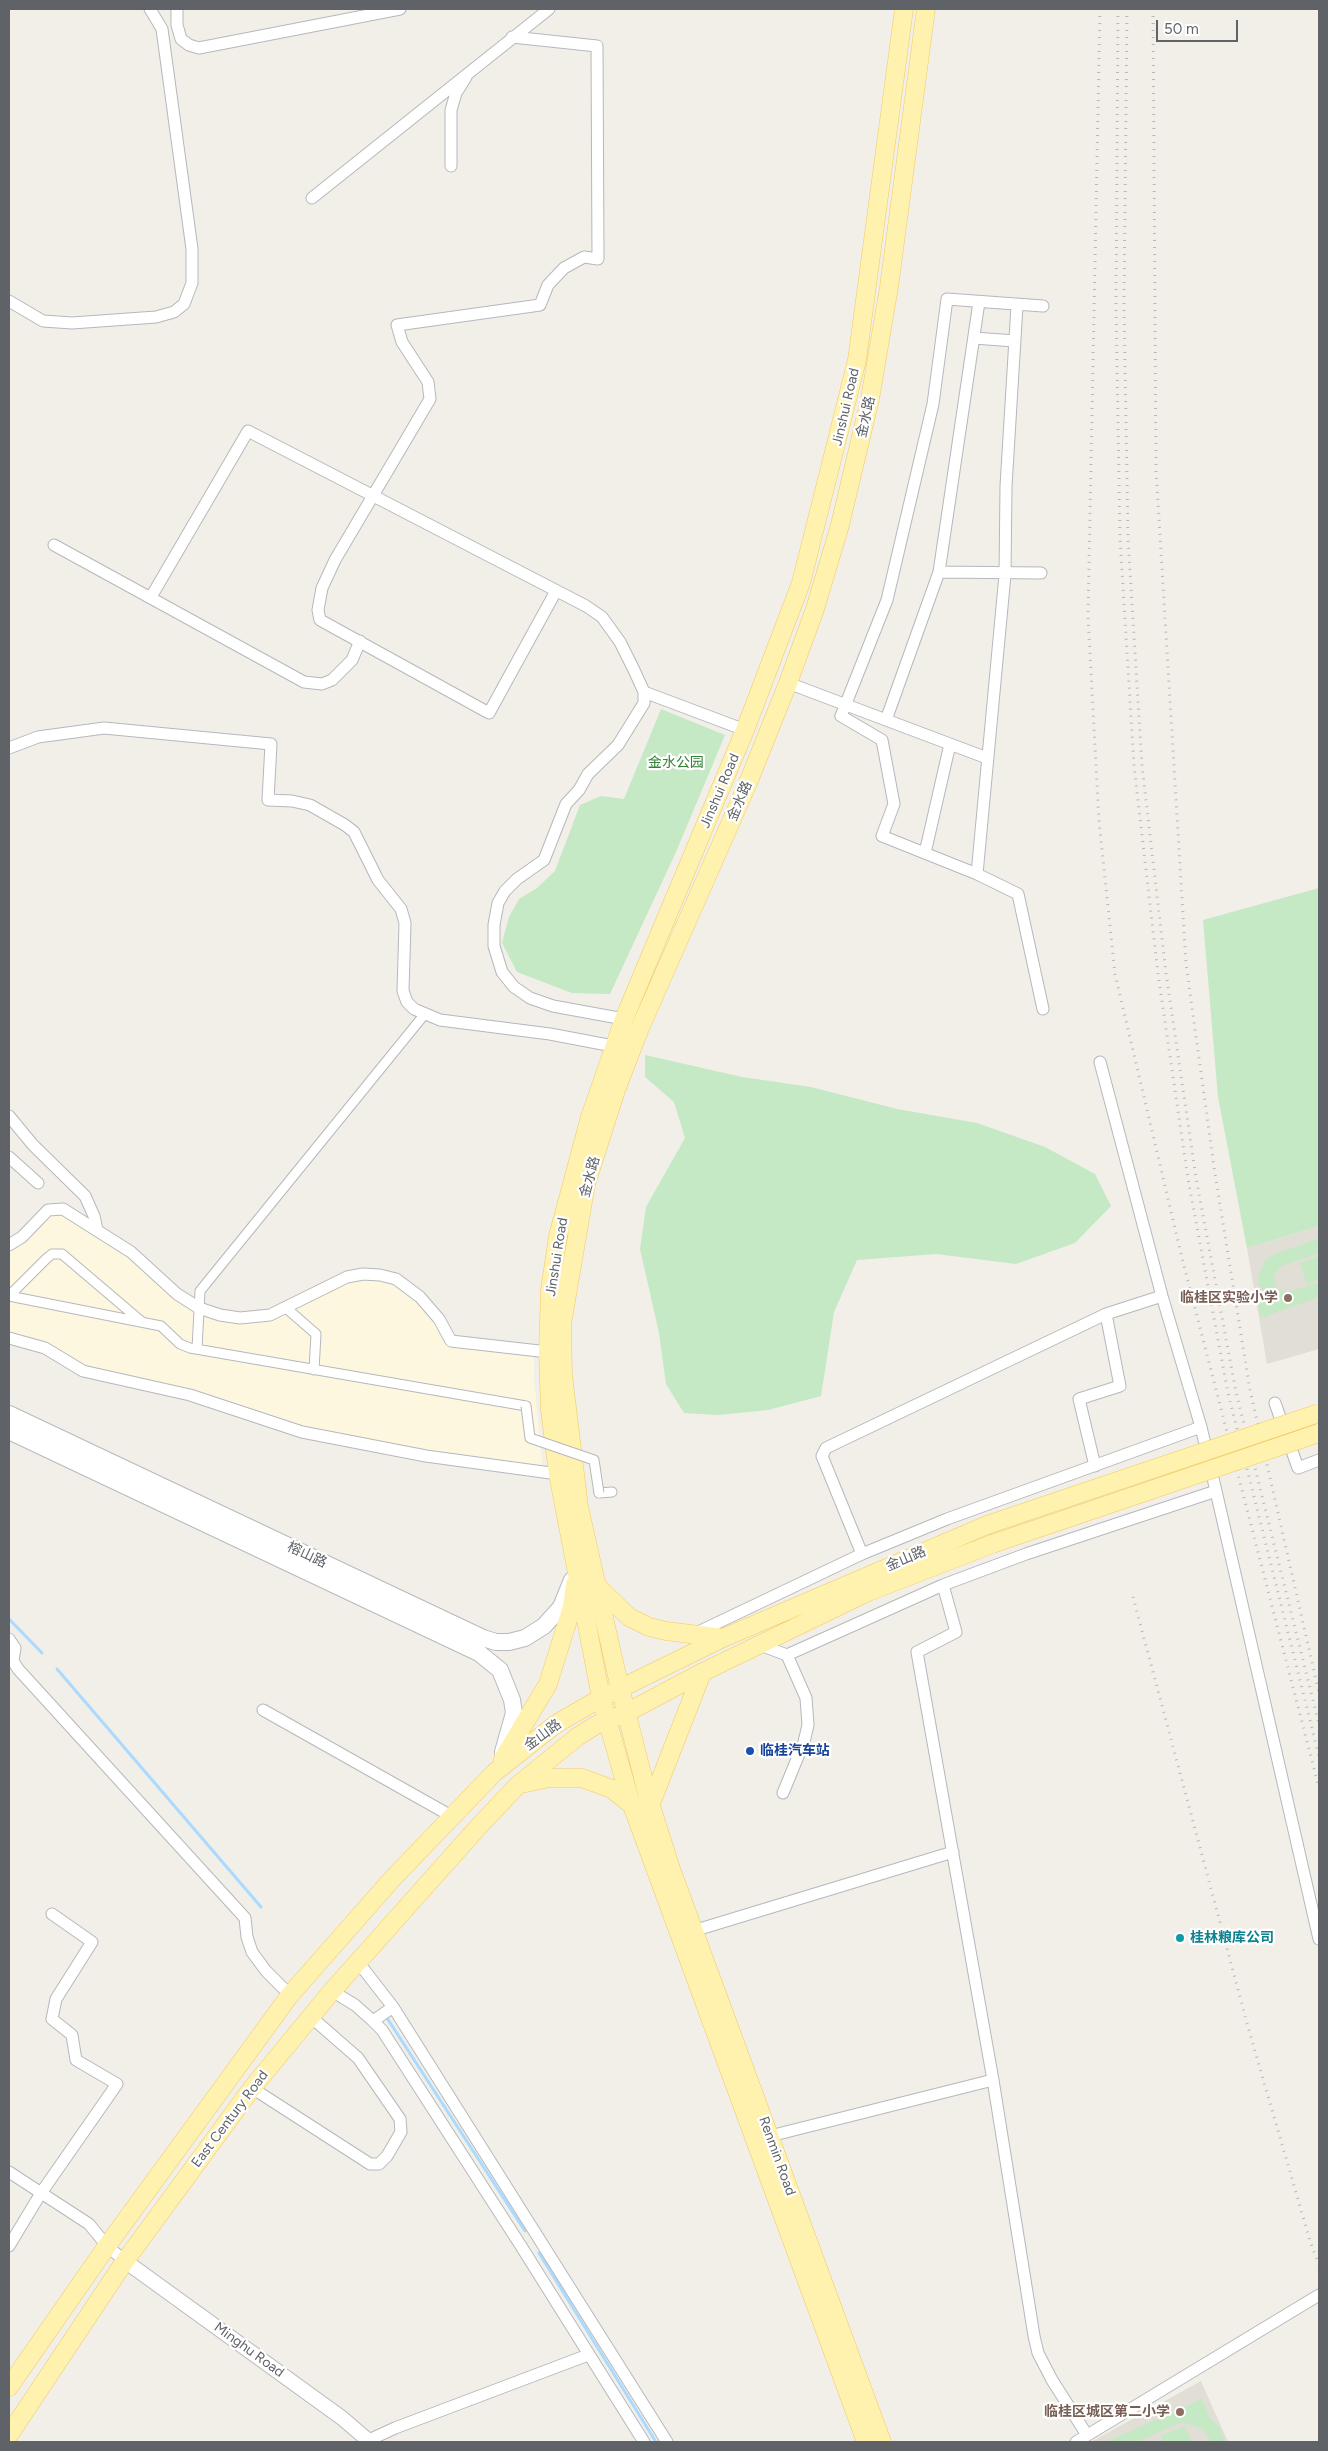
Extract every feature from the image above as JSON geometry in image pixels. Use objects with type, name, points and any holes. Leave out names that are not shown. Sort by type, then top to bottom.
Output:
[{"type":"main road","name":"Jinshui Road","points":[[664,1872],[633,1806],[601,1698],[558,1474],[550,1410],[548,1352],[550,1290],[558,1236],[590,1117],[613,1046],[745,730],[802,583],[857,360],[904,9]]},
{"type":"main road","name":"金水路","points":[[664,1872],[579,1507],[563,1375],[562,1324],[586,1184],[616,1090],[640,1028],[748,783],[788,683],[815,609],[829,562],[870,399],[890,278],[926,9]]},
{"type":"main road","name":"金山路","points":[[495,1772],[556,1724],[601,1698],[723,1638],[986,1525],[1319,1413]]},
{"type":"main road","name":"榕山路","points":[[9,1414],[483,1638],[496,1642],[509,1642],[525,1638],[554,1617],[565,1598],[577,1566]]},
{"type":"main road","name":"榕山路","points":[[9,1431],[479,1653],[491,1661],[505,1678],[514,1714],[509,1735],[495,1772]]},
{"type":"main road","name":"金山路","points":[[518,1785],[578,1737],[608,1719],[626,1713],[702,1673],[868,1592],[992,1544],[1319,1432]]},
{"type":"main road","points":[[495,1772],[548,1684],[572,1607],[577,1566]]},
{"type":"main road","points":[[596,1584],[630,1617],[649,1627],[723,1638]]},
{"type":"main road","points":[[650,1806],[702,1673]]},
{"type":"main road","name":"East Century Road","points":[[9,2387],[107,2246],[290,1994],[393,1878],[495,1772]]},
{"type":"main road","points":[[518,1785],[549,1778],[582,1778],[612,1789],[633,1806]]},
{"type":"main road","name":"East Century Road","points":[[12,2434],[126,2261],[252,2088],[332,1991],[518,1785]]},
{"type":"main road","name":"Renmin Road","points":[[664,1872],[694,1931],[882,2442]]},
{"type":"main road","name":"Renmin Road","points":[[664,1872],[866,2442]]},
{"type":"street","points":[[9,301],[43,321],[72,323],[156,317],[174,312],[184,304],[192,283],[192,248],[162,29],[150,9]]},
{"type":"street","points":[[177,9],[177,25],[181,38],[189,45],[199,48],[348,14],[400,9]]},
{"type":"street","points":[[312,198],[550,9]]},
{"type":"street","points":[[512,38],[598,46],[598,260],[584,257],[564,268],[548,285],[540,305],[397,325],[402,342],[428,382],[430,399],[335,560],[318,601],[320,620],[489,713],[556,591]]},
{"type":"street","points":[[451,166],[451,110],[456,92],[470,71]]},
{"type":"street","points":[[1043,306],[1017,306],[948,299],[934,404],[887,600],[841,716],[882,740],[894,804],[882,836],[977,874],[1018,894],[1043,1009]]},
{"type":"street","points":[[886,720],[938,572],[979,302]]},
{"type":"street","points":[[977,874],[1005,574],[1006,486],[1017,306]]},
{"type":"street","points":[[974,338],[1015,341]]},
{"type":"street","points":[[151,597],[248,431],[586,606],[602,617],[620,642],[644,692],[644,703],[628,732],[613,750],[588,774],[579,790],[566,804],[544,860],[517,879],[505,891],[498,903],[494,925],[494,946],[502,972],[514,987],[530,998],[553,1006],[624,1019]]},
{"type":"street","points":[[54,545],[292,676],[312,684],[332,680],[342,672],[352,660],[360,642]]},
{"type":"street","points":[[938,572],[1042,573]]},
{"type":"street","points":[[788,683],[987,758]]},
{"type":"street","points":[[644,692],[745,730]]},
{"type":"street","points":[[9,748],[46,736],[104,728],[271,744],[268,800],[292,801],[310,805],[345,824],[354,832],[378,880],[401,909],[406,923],[403,991],[407,1002],[424,1015],[440,1020],[550,1034],[613,1046]]},
{"type":"street","points":[[925,853],[950,744]]},
{"type":"street","points":[[197,1350],[200,1330],[200,1291],[424,1015]]},
{"type":"street","points":[[1100,1062],[1162,1296],[1201,1427],[1319,1939]]},
{"type":"street","points":[[9,1116],[28,1140],[85,1196],[94,1216],[97,1230]]},
{"type":"street","points":[[9,1157],[38,1183]]},
{"type":"street","points":[[9,1245],[22,1237],[53,1208],[63,1209],[131,1252],[177,1294],[199,1308],[220,1315],[240,1318],[270,1315],[347,1277],[363,1274],[380,1275],[396,1279],[420,1297],[439,1319],[451,1341],[548,1352]]},
{"type":"street","points":[[9,1296],[52,1254],[62,1254],[143,1322]]},
{"type":"street","points":[[9,1296],[161,1326],[180,1344],[197,1350],[526,1406],[530,1438],[594,1460],[599,1493],[612,1492]]},
{"type":"street","points":[[862,1554],[822,1456],[826,1448],[1106,1314],[1162,1296]]},
{"type":"street","points":[[285,1308],[316,1334],[314,1370]]},
{"type":"street","points":[[1095,1466],[1079,1399],[1120,1386],[1106,1314]]},
{"type":"street","points":[[9,1338],[45,1348],[84,1371],[190,1395],[302,1432],[426,1456],[558,1474]]},
{"type":"street","points":[[1275,1403],[1298,1468],[1319,1460]]},
{"type":"street","points":[[692,1634],[862,1554],[946,1519],[1201,1427]]},
{"type":"street","points":[[760,1645],[787,1655],[943,1585],[1026,1554],[1216,1491]]},
{"type":"street","points":[[943,1585],[956,1632],[917,1652],[993,2080],[1038,2353],[1052,2380],[1087,2435]]},
{"type":"street","points":[[9,1639],[15,1648],[13,1661],[18,1669],[245,1918],[247,1937],[252,1952],[266,1972],[290,1994]]},
{"type":"street","points":[[783,1793],[804,1742],[808,1725],[806,1698],[787,1655]]},
{"type":"street","points":[[263,1710],[453,1817]]},
{"type":"street","points":[[694,1931],[952,1852]]},
{"type":"street","points":[[9,2246],[41,2193],[117,2084],[76,2060],[72,2035],[52,2019],[56,1999],[92,1942],[52,1914]]},
{"type":"street","points":[[358,1962],[393,2007],[667,2442]]},
{"type":"street","points":[[332,1991],[355,2005],[382,2030],[644,2442]]},
{"type":"street","points":[[373,2021],[393,2007]]},
{"type":"street","points":[[252,2088],[370,2164],[379,2164],[386,2156],[401,2132],[400,2119],[358,2058],[311,2017]]},
{"type":"street","points":[[770,2136],[993,2080]]},
{"type":"street","points":[[9,2172],[89,2224],[107,2246],[126,2261]]},
{"type":"street","points":[[521,2246],[538,2235]]},
{"type":"street","name":"Minghu Road","points":[[126,2261],[342,2418],[369,2441]]},
{"type":"street","points":[[1076,2442],[1319,2295]]},
{"type":"street","points":[[369,2441],[395,2428],[588,2354]]},
{"type":"shaded area","points":[[48,1210],[74,1215],[177,1294],[220,1315],[270,1315],[363,1274],[409,1288],[451,1341],[534,1350],[534,1378],[543,1472],[302,1432],[98,1374],[9,1338],[9,1245]]},
{"type":"shaded area","name":"临桂区实验小学","points":[[1319,1226],[1319,1349],[1267,1364],[1247,1248]]},
{"type":"shaded area","name":"临桂区城区第二小学","points":[[1201,2381],[1228,2442],[1091,2442]]},
{"type":"green space","name":"金水公园","points":[[661,709],[725,735],[676,852],[610,994],[572,993],[517,972],[502,943],[509,917],[519,899],[537,888],[555,871],[580,805],[601,796],[624,799]]},
{"type":"green space","points":[[1319,888],[1319,1226],[1247,1248],[1218,1097],[1203,920]]},
{"type":"green space","points":[[645,1055],[742,1077],[811,1087],[897,1109],[977,1123],[1045,1147],[1095,1174],[1111,1206],[1075,1243],[1016,1264],[936,1254],[857,1260],[834,1312],[821,1396],[768,1410],[719,1415],[684,1413],[666,1384],[659,1333],[640,1249],[646,1207],[685,1138],[674,1102],[645,1077]]},
{"type":"green space","points":[[1319,1238],[1319,1253],[1280,1267],[1274,1276],[1276,1287],[1286,1293],[1319,1282],[1319,1297],[1261,1318],[1258,1302],[1267,1299],[1258,1282],[1259,1273],[1265,1261],[1273,1255]]},
{"type":"green space","points":[[1319,1256],[1319,1279],[1307,1284],[1300,1263]]},
{"type":"green space","points":[[1202,2399],[1210,2419],[1218,2425],[1225,2442],[1212,2442],[1203,2429],[1182,2422],[1137,2442],[1106,2442]]},
{"type":"green space","points":[[1184,2426],[1192,2442],[1163,2442],[1161,2436]]},
{"type":"waterway","points":[[9,1619],[42,1653]]},
{"type":"waterway","points":[[57,1669],[261,1907]]},
{"type":"waterway","points":[[387,2018],[525,2231]]},
{"type":"waterway","points":[[539,2253],[656,2442]]},
{"type":"railway","points":[[1100,9],[1088,616],[1099,821],[1115,974],[1182,1258],[1319,1788]]},
{"type":"railway","points":[[1118,9],[1116,305],[1120,538],[1134,766],[1158,974],[1188,1179],[1228,1393],[1319,1756]]},
{"type":"railway","points":[[1127,9],[1124,305],[1128,538],[1142,766],[1166,973],[1196,1178],[1236,1392],[1319,1724]]},
{"type":"railway","points":[[1153,9],[1156,469],[1186,964],[1215,1174],[1250,1390],[1319,1693]]},
{"type":"railway","points":[[1133,1597],[1248,2027],[1310,2241],[1319,2265]]},
{"type":"place","name":"临桂区实验小学","points":[[1288,1298]]},
{"type":"place","name":"临桂汽车站","points":[[750,1751]]},
{"type":"place","name":"桂林粮库公司","points":[[1180,1938]]},
{"type":"place","name":"临桂区城区第二小学","points":[[1180,2412]]}]
